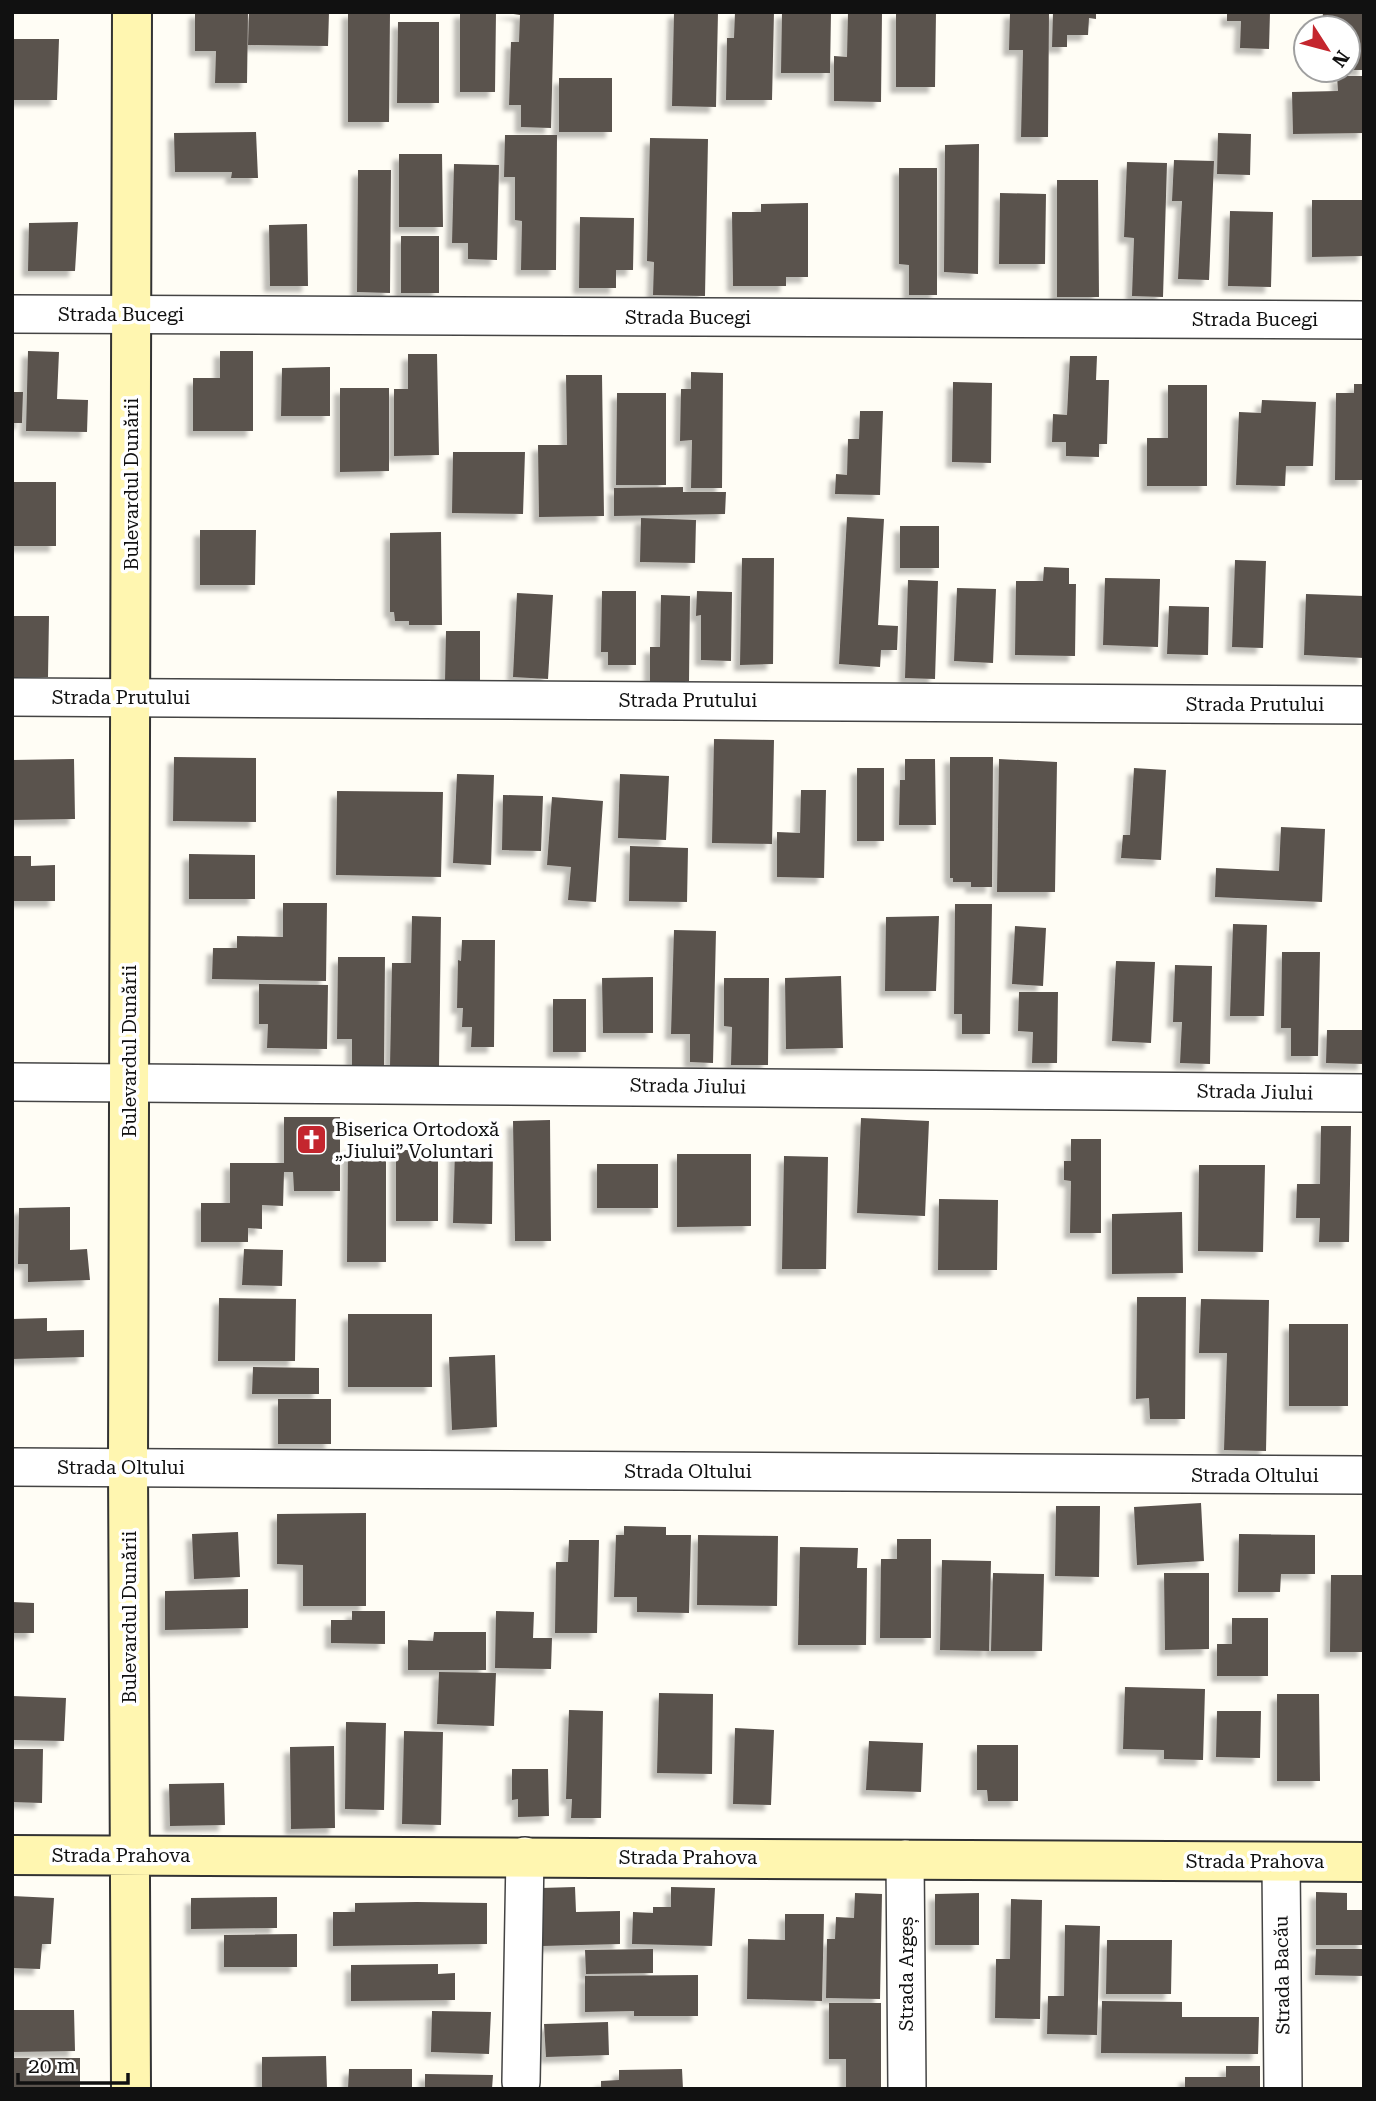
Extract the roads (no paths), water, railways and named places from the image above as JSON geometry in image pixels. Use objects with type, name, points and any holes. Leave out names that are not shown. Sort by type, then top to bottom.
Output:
[{"type":"street","name":"Bulevardul Dunării","points":[[131,2089],[128,1467],[132,12]]},
{"type":"street","name":"Strada Bucegi","points":[[12,314],[1364,320]]},
{"type":"street","name":"Strada Prutului","points":[[12,697],[1364,705]]},
{"type":"street","name":"Strada Jiului","points":[[12,1082],[1364,1093]]},
{"type":"street","name":"Strada Oltului","points":[[12,1467],[1364,1475]]},
{"type":"street","name":"Strada Prahova","points":[[12,1855],[1364,1862]]},
{"type":"street","points":[[521,2082],[525,1856]]},
{"type":"street","name":"Strada Argeș","points":[[905,1859],[907,2089]]},
{"type":"street","name":"Strada Bacău","points":[[1281,1862],[1283,2089]]},
{"type":"place","name":"Biserica Ortodoxă „Jiului” Voluntari","points":[[312,1140]]}]
